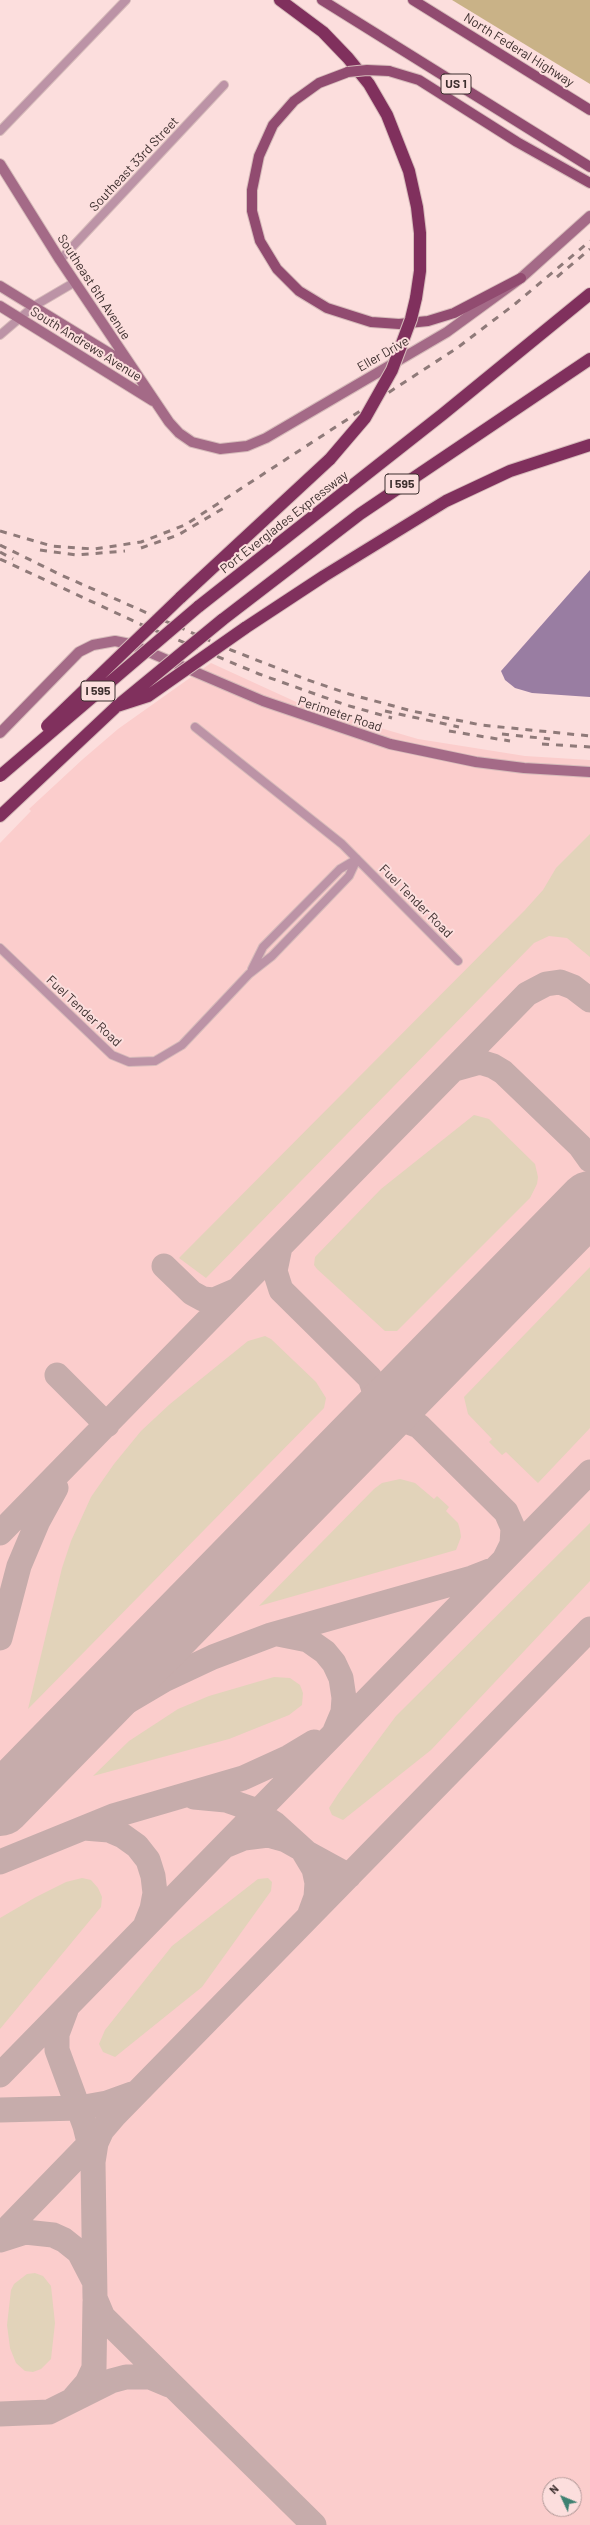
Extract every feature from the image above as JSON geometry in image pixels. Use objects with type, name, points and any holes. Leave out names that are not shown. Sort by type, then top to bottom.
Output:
[{"type":"highway","points":[[0,775],[77,695],[330,459],[365,418],[392,370],[411,319],[416,298],[420,263],[420,233],[417,207],[409,170],[387,115],[369,84],[348,58],[323,32],[280,0]]},
{"type":"highway","name":"Port Everglades Expressway","points":[[0,775],[198,607],[443,414],[590,294]]},
{"type":"highway","name":"I 595","points":[[0,816],[117,706],[222,620],[371,506],[590,359]]},
{"type":"highway","points":[[117,706],[148,696],[245,628],[331,572],[446,501],[510,471],[590,445]]},
{"type":"main road","name":"US 1","points":[[322,0],[590,167]]},
{"type":"main road","name":"North Federal Highway","points":[[413,0],[590,110]]},
{"type":"main road","points":[[522,278],[454,313],[428,321],[393,323],[360,320],[327,308],[299,291],[277,269],[260,241],[252,212],[252,190],[259,156],[273,125],[294,101],[319,83],[348,72],[367,70],[389,71],[412,76],[427,84],[517,142],[590,183]]},
{"type":"street","points":[[0,131],[126,0]]},
{"type":"street","name":"Southeast 33rd Street","points":[[60,260],[224,85]]},
{"type":"street","name":"Southeast 6th Avenue","points":[[0,164],[74,282],[169,422]]},
{"type":"street","name":"Eller Drive","points":[[169,422],[185,438],[209,448],[229,449],[256,442],[447,332],[522,278],[590,216]]},
{"type":"street","points":[[0,335],[18,317],[74,282]]},
{"type":"street","name":"South Andrews Avenue","points":[[0,286],[131,366]]},
{"type":"street","name":"South Andrews Avenue","points":[[0,306],[158,405]]},
{"type":"street","name":"Perimeter Road","points":[[0,732],[71,658],[93,645],[108,641],[130,644],[263,701],[364,736],[415,750],[524,768],[590,772]]},
{"type":"street","name":"Fuel Tender Road","points":[[195,727],[357,859],[458,961]]},
{"type":"street","name":"Fuel Tender Road","points":[[0,948],[106,1050],[120,1059],[138,1063],[156,1061],[175,1052],[249,974],[272,956],[349,876],[357,859]]},
{"type":"street","name":"Fuel Tender Road","points":[[249,974],[263,947],[340,869],[357,859]]},
{"type":"shaded area","points":[[452,0],[590,0],[590,84]]},
{"type":"shaded area","points":[[590,570],[590,697],[532,693],[515,688],[505,680],[501,671]]},
{"type":"shaded area","points":[[211,663],[305,706],[418,739],[525,756],[590,760],[590,2525],[0,2525],[0,843],[31,811],[29,809],[118,729]]},
{"type":"shaded area","points":[[590,834],[590,957],[567,938],[549,936],[534,943],[206,1278],[179,1258],[525,910],[543,890],[556,868]]},
{"type":"shaded area","points":[[474,1115],[489,1119],[535,1164],[538,1177],[537,1184],[530,1198],[397,1331],[385,1331],[317,1269],[314,1265],[315,1257],[381,1189]]},
{"type":"shaded area","points":[[590,1267],[590,1428],[538,1483],[506,1452],[502,1455],[489,1442],[492,1439],[468,1414],[464,1397]]},
{"type":"shaded area","points":[[265,1336],[271,1339],[316,1382],[326,1398],[324,1408],[28,1709],[62,1568],[71,1541],[91,1497],[114,1464],[141,1431],[170,1404],[248,1341]]},
{"type":"shaded area","points":[[400,1479],[415,1483],[434,1499],[437,1496],[449,1507],[446,1511],[458,1523],[460,1530],[461,1537],[456,1550],[259,1606],[374,1489],[382,1483]]},
{"type":"shaded area","points":[[590,1523],[590,1581],[431,1750],[343,1820],[332,1815],[329,1808],[338,1794],[396,1716]]},
{"type":"shaded area","points":[[274,1677],[290,1678],[300,1685],[303,1693],[302,1705],[289,1715],[229,1739],[93,1776],[129,1741],[178,1709],[209,1696]]},
{"type":"shaded area","points":[[82,1878],[91,1880],[98,1888],[102,1897],[101,1907],[0,2029],[0,1918],[66,1882]]},
{"type":"shaded area","points":[[268,1878],[272,1882],[271,1891],[202,1987],[115,2057],[103,2052],[99,2044],[105,2030],[172,1946],[258,1879]]},
{"type":"shaded area","points":[[35,2273],[43,2276],[51,2286],[55,2323],[51,2359],[41,2369],[33,2372],[25,2371],[16,2363],[10,2348],[7,2325],[11,2290],[14,2284],[27,2274]]},
{"type":"taxiway","points":[[0,1533],[527,994],[546,984],[560,982],[573,987],[590,1000]]},
{"type":"taxiway","points":[[455,1069],[480,1062],[493,1066],[503,1072],[580,1146],[590,1160]]},
{"type":"taxiway","points":[[586,1206],[590,1197]]},
{"type":"taxiway","points":[[280,1247],[275,1271],[281,1290],[370,1378],[375,1393],[375,1407],[360,1436]]},
{"type":"taxiway","points":[[164,1266],[192,1293],[203,1299],[214,1300],[235,1291]]},
{"type":"taxiway","points":[[57,1375],[107,1425]]},
{"type":"taxiway","points":[[358,1439],[385,1421],[406,1421],[419,1426],[506,1512],[513,1528],[512,1544],[505,1558]]},
{"type":"taxiway","points":[[0,2075],[590,1472]]},
{"type":"taxiway","points":[[0,1638],[19,1566],[38,1521],[56,1488]]},
{"type":"taxiway","points":[[16,1789],[71,1741],[120,1706],[164,1680],[213,1657],[271,1635],[472,1578],[490,1571]]},
{"type":"taxiway","points":[[314,2525],[103,2317],[95,2298],[93,2162],[96,2143],[102,2130],[114,2116],[590,1629]]},
{"type":"taxiway","points":[[278,1634],[308,1640],[325,1652],[334,1663],[341,1678],[344,1698],[343,1712],[335,1731]]},
{"type":"taxiway","points":[[0,1862],[113,1816],[243,1778],[289,1757],[314,1742]]},
{"type":"taxiway","points":[[194,1797],[226,1800],[252,1809],[275,1824],[307,1853],[349,1876]]},
{"type":"taxiway","points":[[84,1828],[109,1830],[123,1836],[137,1846],[148,1860],[153,1876],[155,1893],[152,1909],[146,1924]]},
{"type":"taxiway","points":[[227,1845],[244,1838],[268,1835],[286,1840],[302,1849],[314,1869],[317,1883],[316,1897],[309,1916]]},
{"type":"taxiway","points":[[66,2010],[57,2034],[57,2050],[85,2126],[93,2158]]},
{"type":"taxiway","points":[[0,2110],[79,2108],[107,2103],[132,2094]]},
{"type":"taxiway","points":[[0,2236],[98,2135]]},
{"type":"taxiway","points":[[0,2240],[25,2232],[53,2235],[64,2240],[79,2252],[93,2279]]},
{"type":"taxiway","points":[[74,2398],[87,2383],[94,2368],[95,2302]]},
{"type":"taxiway","points":[[0,2414],[49,2412],[111,2381],[126,2377],[150,2377],[169,2385]]},
{"type":"runway","points":[[0,1805],[590,1202]]},
{"type":"railway","points":[[0,531],[52,546],[94,549],[141,542],[185,525],[457,348],[515,304],[590,241]]},
{"type":"railway","points":[[557,277],[590,249]]},
{"type":"railway","points":[[141,548],[178,535],[224,508]]},
{"type":"railway","points":[[0,545],[61,575],[231,650],[305,679],[349,694],[412,711],[481,725],[590,736]]},
{"type":"railway","points":[[40,550],[76,555],[125,551]]},
{"type":"railway","points":[[0,552],[13,559]]},
{"type":"railway","points":[[0,559],[140,624],[259,674],[346,705],[392,718]]},
{"type":"railway","points":[[385,711],[459,727]]},
{"type":"railway","points":[[449,731],[510,741]]},
{"type":"railway","points":[[502,734],[550,739]]},
{"type":"railway","points":[[542,744],[590,747]]}]
